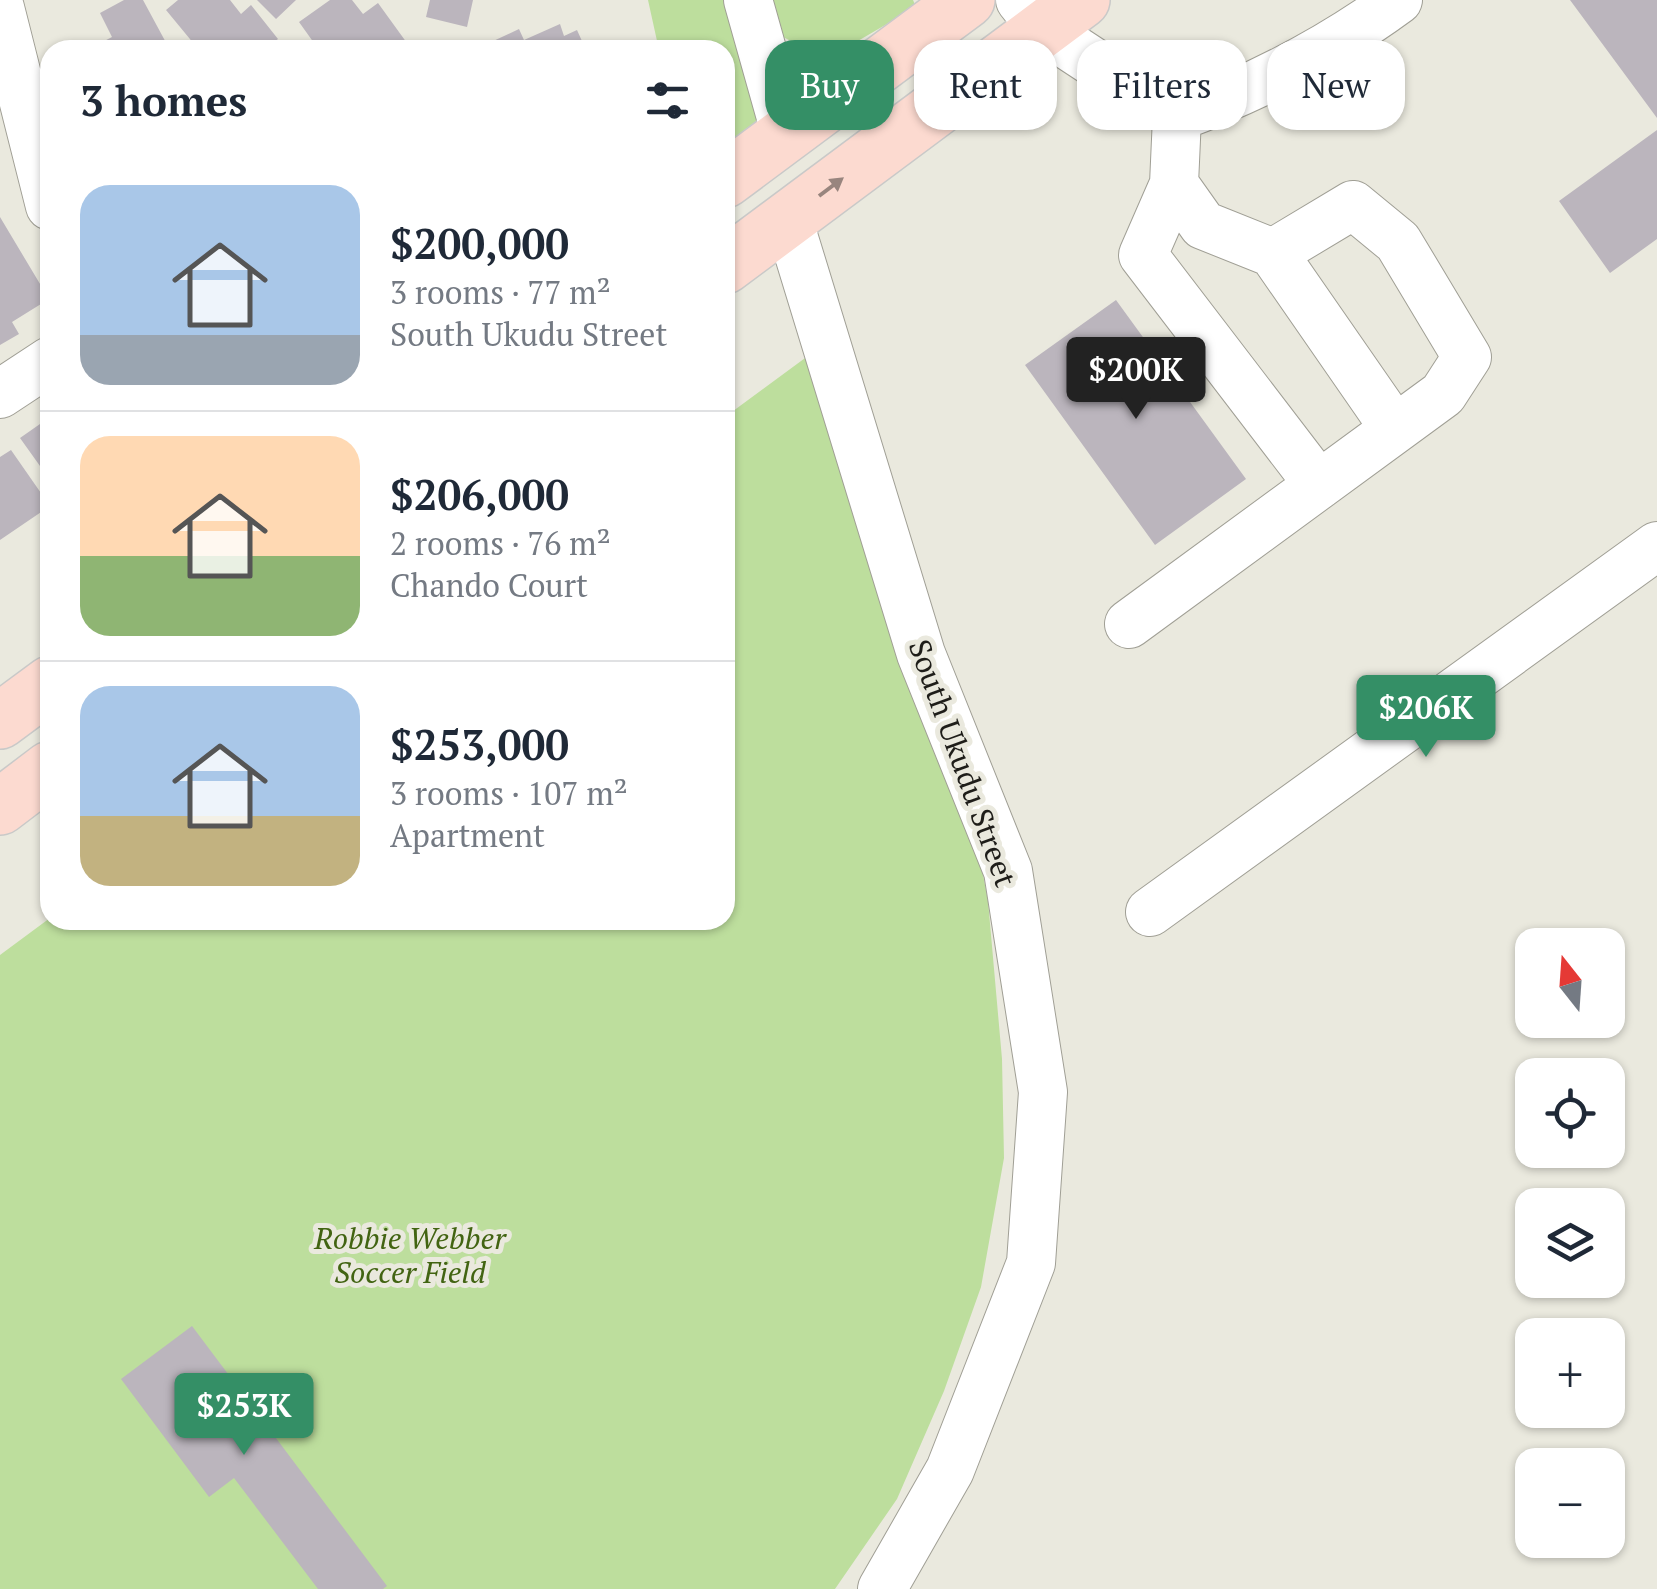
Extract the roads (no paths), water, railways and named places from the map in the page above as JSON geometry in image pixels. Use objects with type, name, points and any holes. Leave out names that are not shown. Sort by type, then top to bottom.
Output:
[{"type":"main road","points":[[735,173],[966,0]]},
{"type":"main road","points":[[735,259],[1048,10]]},
{"type":"main road","points":[[0,721],[40,691]]},
{"type":"main road","points":[[0,807],[40,777]]},
{"type":"street","points":[[25,0],[0,10],[40,167]]},
{"type":"street","points":[[748,0],[786,135]]},
{"type":"street","points":[[1247,92],[1358,29],[1398,0]]},
{"type":"street","points":[[1048,10],[1084,40]]},
{"type":"street","points":[[1176,130],[1174,184],[1143,256],[1319,485]]},
{"type":"street","points":[[1174,184],[1203,225],[1273,253],[1396,429]]},
{"type":"street","points":[[1130,624],[1443,394],[1468,357],[1398,242],[1353,205],[1273,253]]},
{"type":"street","name":"South Ukudu Street","points":[[788,219],[921,654],[1008,871],[1044,1092],[1031,1263],[950,1470],[882,1589]]},
{"type":"street","points":[[0,394],[40,368]]},
{"type":"street","points":[[1150,912],[1657,546]]},
{"type":"park label","name":"Robbie Webber Soccer Field","points":[[410,1255]]}]
